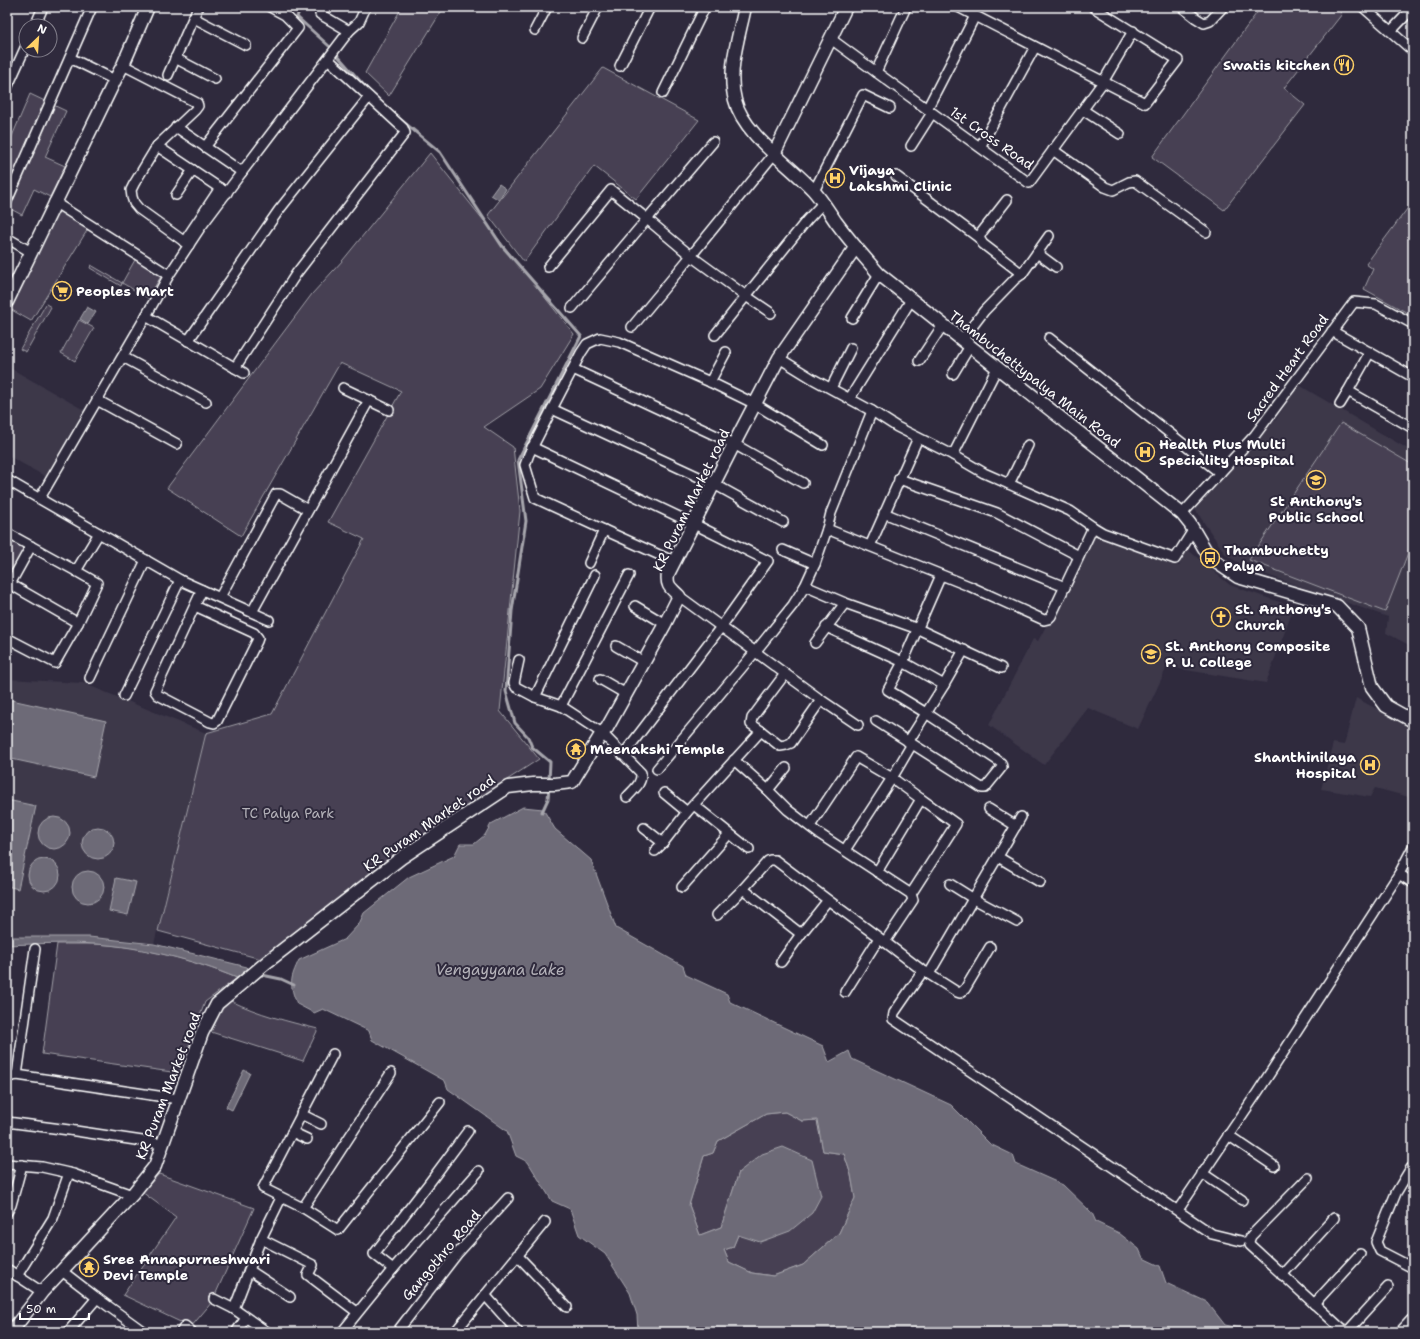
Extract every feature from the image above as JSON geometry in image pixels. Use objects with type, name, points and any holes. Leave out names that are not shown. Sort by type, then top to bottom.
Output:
[{"type":"street","points":[[39,18],[44,7]]},
{"type":"street","points":[[7,201],[92,7]]},
{"type":"street","points":[[7,302],[54,202],[114,80],[123,66],[148,7]]},
{"type":"street","points":[[168,75],[198,7]]},
{"type":"street","points":[[205,147],[298,28],[287,11],[270,7]]},
{"type":"street","points":[[40,498],[123,357],[187,243],[224,191],[242,172],[358,22],[366,7]]},
{"type":"street","points":[[535,30],[547,7]]},
{"type":"street","points":[[582,38],[598,7]]},
{"type":"street","points":[[620,66],[650,7]]},
{"type":"street","points":[[663,94],[705,7]]},
{"type":"street","name":"Thambuchettypalya Main Road","points":[[745,7],[733,64],[732,76],[735,101],[745,120],[774,154],[814,191],[855,248],[879,274],[1182,514],[1194,529],[1210,558],[1238,577],[1337,606],[1358,628],[1372,687],[1386,706],[1413,721]]},
{"type":"street","points":[[632,327],[774,154],[846,7]]},
{"type":"street","points":[[876,72],[906,7]]},
{"type":"street","points":[[958,7],[1145,103],[1178,60],[1093,7]]},
{"type":"street","points":[[1182,7],[1204,23],[1210,21],[1223,7]]},
{"type":"street","points":[[1363,7],[1413,51]]},
{"type":"street","points":[[1390,31],[1413,8]]},
{"type":"street","points":[[320,14],[349,32]]},
{"type":"street","points":[[911,146],[975,16]]},
{"type":"street","points":[[194,18],[246,45]]},
{"type":"street","name":"1st Cross Road","points":[[831,39],[1029,183],[1103,82],[1133,31]]},
{"type":"street","points":[[980,147],[1036,47]]},
{"type":"street","points":[[7,88],[21,58]]},
{"type":"street","points":[[70,58],[114,80]]},
{"type":"street","points":[[175,58],[215,79]]},
{"type":"street","points":[[235,368],[296,274],[405,133],[403,128],[328,59]]},
{"type":"street","points":[[123,66],[197,103],[198,106],[195,110],[157,146],[131,190],[134,203],[139,209],[187,243]]},
{"type":"street","points":[[814,191],[863,95],[890,108]]},
{"type":"street","points":[[188,341],[279,210],[369,97]]},
{"type":"street","points":[[1082,110],[1120,134]]},
{"type":"street","points":[[176,127],[242,172]]},
{"type":"street","points":[[572,308],[712,142]]},
{"type":"street","points":[[157,146],[224,191]]},
{"type":"street","points":[[1053,150],[1105,187],[1113,190],[1129,182],[1135,181],[1206,232]]},
{"type":"street","points":[[176,195],[193,170]]},
{"type":"street","points":[[896,176],[979,238],[983,244],[1022,274]]},
{"type":"street","points":[[548,267],[611,190],[691,256],[771,313]]},
{"type":"street","points":[[979,238],[1007,200]]},
{"type":"street","points":[[54,202],[169,275]]},
{"type":"street","points":[[716,335],[807,220],[823,203]]},
{"type":"street","points":[[953,374],[966,343],[984,311],[1015,279],[1022,274],[1049,236]]},
{"type":"street","points":[[7,238],[31,252]]},
{"type":"street","name":"KR Puram Market road","points":[[11,1332],[42,1292],[132,1195],[155,1166],[202,1032],[217,1004],[267,962],[401,858],[508,787],[572,782],[602,733],[607,728],[679,596],[668,586],[668,574],[755,404],[780,358],[855,248]]},
{"type":"street","points":[[1036,253],[1056,267]]},
{"type":"street","points":[[852,318],[879,274]]},
{"type":"street","points":[[850,398],[911,300]]},
{"type":"street","name":"Sacred Heart Road","points":[[1182,514],[1255,435],[1354,302],[1376,304],[1413,324]]},
{"type":"street","points":[[146,316],[244,373]]},
{"type":"street","points":[[919,361],[943,325]]},
{"type":"street","points":[[1332,330],[1413,377]]},
{"type":"street","points":[[675,562],[535,498],[525,465],[532,447],[587,344],[600,338],[619,342],[710,382],[755,404],[823,445]]},
{"type":"street","points":[[1049,338],[1220,473]]},
{"type":"street","points":[[831,388],[851,348]]},
{"type":"street","points":[[710,382],[726,352]]},
{"type":"street","points":[[1340,404],[1370,352]]},
{"type":"street","points":[[123,357],[206,402]]},
{"type":"street","points":[[780,358],[813,379],[850,398],[897,427],[953,455],[984,473],[1070,511],[1103,533],[1175,559],[1194,529]]},
{"type":"street","points":[[573,368],[734,444],[803,483]]},
{"type":"street","points":[[953,455],[997,368]]},
{"type":"street","points":[[343,388],[389,410]]},
{"type":"street","points":[[1348,391],[1413,428]]},
{"type":"street","points":[[97,400],[177,444]]},
{"type":"street","points":[[252,612],[368,400]]},
{"type":"street","points":[[552,409],[714,484],[784,522]]},
{"type":"street","points":[[657,769],[755,652],[793,605],[805,586],[815,564],[831,513],[872,411]]},
{"type":"street","points":[[870,546],[918,438]]},
{"type":"street","points":[[1009,484],[1028,445]]},
{"type":"street","points":[[532,447],[768,561],[721,626],[623,755]]},
{"type":"street","points":[[899,479],[997,513],[1079,556]]},
{"type":"street","points":[[7,480],[180,580],[269,620]]},
{"type":"street","points":[[220,597],[276,494],[280,494],[308,510]]},
{"type":"street","points":[[884,513],[1065,587]]},
{"type":"street","points":[[827,529],[941,575],[1044,620],[1051,616],[1093,527]]},
{"type":"street","points":[[589,562],[604,530]]},
{"type":"street","points":[[7,533],[97,583],[78,623],[55,663],[7,638]]},
{"type":"street","points":[[76,571],[99,533]]},
{"type":"street","points":[[31,546],[9,587],[78,623]]},
{"type":"street","points":[[783,550],[815,564]]},
{"type":"street","points":[[90,678],[146,560]]},
{"type":"street","points":[[535,698],[595,575]]},
{"type":"street","points":[[561,706],[629,575]]},
{"type":"street","points":[[876,721],[982,788],[985,788],[1002,767],[1001,763],[997,760],[888,690],[903,662],[941,575]]},
{"type":"street","points":[[124,696],[180,580]]},
{"type":"street","points":[[805,586],[845,603],[918,629],[1001,668]]},
{"type":"street","points":[[195,606],[254,633],[258,638],[258,642],[220,715],[214,723],[156,693],[156,689],[202,590]]},
{"type":"street","points":[[679,596],[821,700],[858,725]]},
{"type":"street","points":[[815,643],[845,603]]},
{"type":"street","points":[[635,606],[665,624]]},
{"type":"street","points":[[826,627],[903,662],[944,685]]},
{"type":"street","points":[[616,646],[644,662]]},
{"type":"street","points":[[844,850],[892,778],[926,713],[964,650]]},
{"type":"street","points":[[519,660],[514,683],[516,687],[535,698],[561,706],[602,733],[641,773],[642,778],[640,783],[627,797]]},
{"type":"street","points":[[785,674],[752,718],[751,724],[780,746],[791,742],[821,700]]},
{"type":"street","points":[[600,679],[626,694]]},
{"type":"street","points":[[655,851],[687,812],[761,731]]},
{"type":"street","points":[[810,826],[856,756],[892,778],[956,824],[911,894]]},
{"type":"street","points":[[734,760],[788,810],[844,850],[911,894],[913,900],[845,992]]},
{"type":"street","points":[[768,790],[786,768]]},
{"type":"street","points":[[664,794],[687,812]]},
{"type":"street","points":[[877,872],[921,799]]},
{"type":"street","points":[[694,805],[749,849]]},
{"type":"street","points":[[989,809],[1016,826]]},
{"type":"street","points":[[1021,817],[974,899],[926,972],[894,1013],[893,1019],[1212,1234],[1241,1241]]},
{"type":"street","points":[[644,828],[663,842]]},
{"type":"street","points":[[682,887],[729,834]]},
{"type":"street","points":[[1178,1210],[1257,1093],[1399,874],[1413,847]]},
{"type":"street","points":[[998,857],[1040,882]]},
{"type":"street","points":[[717,915],[766,863],[770,860],[776,860],[882,940],[926,972],[957,992],[960,993],[965,989],[990,948]]},
{"type":"street","points":[[1399,874],[1413,883]]},
{"type":"street","points":[[950,884],[974,899],[1018,922]]},
{"type":"street","points":[[743,889],[801,934]]},
{"type":"street","points":[[782,962],[801,934],[828,900]]},
{"type":"street","points":[[17,1075],[34,949]]},
{"type":"street","points":[[333,1054],[263,1188],[303,1208],[338,1230],[440,1102]]},
{"type":"street","points":[[303,1208],[391,1073]]},
{"type":"street","points":[[7,1077],[17,1075],[178,1099]]},
{"type":"street","points":[[301,1114],[321,1124]]},
{"type":"street","points":[[7,1122],[162,1144]]},
{"type":"street","points":[[393,1269],[374,1254],[468,1131]]},
{"type":"street","points":[[292,1132],[307,1139]]},
{"type":"street","points":[[1228,1135],[1274,1166]]},
{"type":"street","points":[[7,1164],[42,1167],[69,1173],[132,1195]]},
{"type":"street","points":[[7,1212],[11,1205],[22,1165]]},
{"type":"street","points":[[1413,1166],[1396,1193],[1376,1242],[1380,1251],[1413,1268]]},
{"type":"street","points":[[342,1332],[393,1269],[479,1170]]},
{"type":"street","points":[[17,1276],[53,1218],[69,1173]]},
{"type":"street","points":[[1202,1173],[1242,1200]]},
{"type":"street","points":[[1308,1178],[1251,1236],[1249,1241],[1250,1245],[1346,1332],[1388,1287]]},
{"type":"street","points":[[234,1309],[261,1239],[282,1198]]},
{"type":"street","name":"Gangothro Road","points":[[397,1332],[457,1254],[508,1198]]},
{"type":"street","points":[[1282,1275],[1334,1218]]},
{"type":"street","points":[[460,1330],[485,1295],[544,1222]]},
{"type":"street","points":[[261,1239],[313,1265],[308,1275],[357,1312]]},
{"type":"street","points":[[1314,1304],[1360,1254]]},
{"type":"street","points":[[517,1255],[567,1307]]},
{"type":"street","points":[[7,1269],[42,1292]]},
{"type":"street","points":[[249,1270],[290,1297]]},
{"type":"street","points":[[62,1271],[144,1332]]},
{"type":"street","points":[[485,1295],[518,1332]]},
{"type":"street","points":[[69,1332],[97,1298]]},
{"type":"street","points":[[214,1298],[234,1309],[267,1332]]},
{"type":"street","points":[[236,1332],[246,1318]]},
{"type":"street","points":[[1400,1332],[1411,1320]]},
{"type":"street","points":[[181,1332],[185,1326],[192,1332]]},
{"type":"shaded area","points":[[10,368],[84,410],[46,477],[7,455],[7,374]]},
{"type":"shaded area","name":"St Anthony's Public School","points":[[1299,385],[1413,452],[1413,647],[1386,633],[1388,617],[1247,568],[1226,555],[1194,508],[1276,419]]},
{"type":"shaded area","name":"St. Anthony Composite P. U. College","points":[[1095,534],[1179,566],[1187,549],[1230,585],[1294,607],[1266,683],[1167,667],[1138,729],[1088,708],[1044,765],[989,725],[1033,639],[1038,641]]},
{"type":"shaded area","points":[[7,679],[83,683],[206,733],[154,944],[89,937],[7,937]]},
{"type":"shaded area","name":"Shanthinilaya Hospital","points":[[1356,698],[1413,728],[1413,785],[1409,797],[1375,788],[1370,797],[1321,789],[1333,743],[1344,745]]},
{"type":"green space","points":[[402,7],[444,7],[389,96],[365,73]]},
{"type":"green space","points":[[1261,7],[1335,7],[1342,14],[1284,88],[1305,105],[1224,210],[1152,157]]},
{"type":"green space","points":[[603,68],[699,120],[636,199],[594,166],[524,262],[488,215]]},
{"type":"green space","points":[[30,94],[66,111],[45,157],[65,166],[50,197],[34,189],[22,215],[7,207],[7,148]]},
{"type":"green space","name":"TC Palya Park","points":[[430,153],[574,334],[540,389],[484,427],[513,447],[520,511],[500,711],[539,759],[400,850],[261,959],[158,931],[206,733],[272,714],[364,539],[328,522],[401,391],[340,363],[241,536],[167,488],[312,294],[343,260]]},
{"type":"green space","points":[[1413,201],[1413,316],[1364,289],[1373,269],[1366,264]]},
{"type":"green space","points":[[56,208],[88,229],[31,321],[10,309]]},
{"type":"green space","points":[[136,258],[163,273],[148,298],[122,283]]},
{"type":"green space","points":[[91,265],[122,283],[121,286],[90,268]]},
{"type":"green space","points":[[46,304],[51,307],[26,352],[20,349]]},
{"type":"green space","points":[[79,320],[94,328],[75,361],[61,353]]},
{"type":"green space","points":[[1341,423],[1413,465],[1413,540],[1385,612],[1249,560]]},
{"type":"green space","points":[[7,538],[27,549],[7,583]]},
{"type":"green space","points":[[57,944],[112,945],[149,951],[203,965],[237,978],[205,1002],[179,1073],[42,1054]]},
{"type":"green space","points":[[231,1001],[263,1014],[318,1029],[303,1061],[211,1032],[222,1008]]},
{"type":"green space","points":[[785,1112],[802,1121],[817,1120],[823,1151],[844,1154],[851,1175],[855,1198],[839,1233],[803,1265],[773,1276],[752,1273],[729,1262],[724,1250],[733,1247],[738,1235],[739,1172],[721,1227],[700,1235],[689,1205],[704,1156],[713,1153],[718,1141],[766,1114]]},
{"type":"green space","points":[[159,1174],[254,1208],[212,1302],[191,1327],[123,1295],[176,1217],[142,1192]]},
{"type":"water","points":[[499,184],[506,189],[499,200],[491,195]]},
{"type":"water","points":[[87,307],[96,312],[88,324],[80,319]]},
{"type":"water","points":[[7,699],[106,721],[94,777],[7,758]]},
{"type":"water","points":[[7,800],[36,806],[18,889],[7,886]]},
{"type":"water","name":"Vengayyana Lake","points":[[523,807],[543,809],[555,829],[591,860],[616,928],[683,966],[686,975],[727,994],[730,1002],[823,1046],[829,1062],[849,1051],[852,1059],[951,1105],[990,1144],[1013,1155],[1016,1164],[1063,1185],[1092,1213],[1096,1222],[1119,1233],[1139,1249],[1143,1258],[1160,1266],[1166,1283],[1207,1302],[1225,1325],[1256,1332],[638,1332],[637,1315],[630,1293],[605,1254],[579,1235],[570,1209],[552,1201],[528,1162],[516,1156],[507,1131],[448,1089],[445,1081],[372,1040],[369,1031],[323,1009],[314,1013],[297,1004],[293,991],[292,977],[299,960],[345,939],[359,924],[364,913],[409,877],[454,856],[460,844],[474,844],[485,835],[491,824]],"holes":[[[785,1112],[802,1121],[817,1120],[823,1151],[844,1154],[851,1175],[855,1198],[839,1233],[803,1265],[773,1276],[752,1273],[729,1262],[724,1250],[733,1247],[738,1235],[760,1242],[790,1231],[812,1213],[821,1196],[812,1160],[783,1147],[762,1154],[739,1172],[721,1227],[700,1235],[689,1205],[704,1156],[713,1153],[718,1141],[766,1114]]]},
{"type":"water","points":[[54,817],[65,822],[70,833],[65,844],[54,849],[43,844],[38,833],[43,822]]},
{"type":"water","points":[[98,827],[109,832],[114,843],[109,854],[98,859],[87,854],[82,843],[87,832]]},
{"type":"water","points":[[44,859],[55,864],[60,875],[55,886],[44,891],[33,886],[28,875],[33,864]]},
{"type":"water","points":[[88,871],[99,876],[104,887],[99,898],[88,903],[77,898],[72,887],[77,876]]},
{"type":"water","points":[[116,878],[136,882],[128,915],[109,911]]},
{"type":"water","points":[[7,937],[89,937],[154,944],[248,968],[237,978],[185,960],[149,951],[84,943],[7,945]]},
{"type":"water","points":[[244,1070],[250,1073],[232,1110],[226,1107]]},
{"type":"waterway","points":[[300,7],[297,17],[329,46]]},
{"type":"waterway","points":[[337,55],[368,90]]},
{"type":"waterway","points":[[389,110],[440,152],[502,246],[581,336],[518,460],[526,521],[512,611],[506,691],[515,723],[528,737],[532,747],[550,762],[549,781]]},
{"type":"waterway","points":[[542,812],[548,799],[549,787]]},
{"type":"waterway","points":[[262,975],[281,979],[294,985]]},
{"type":"place","name":"Swatis kitchen","points":[[1344,65]]},
{"type":"place","name":"Vijaya Lakshmi Clinic","points":[[835,178]]},
{"type":"place","name":"Peoples Mart","points":[[62,291]]},
{"type":"place","name":"Health Plus Multi Speciality Hospital","points":[[1145,452]]},
{"type":"place","name":"St Anthony's Public School","points":[[1316,480]]},
{"type":"place","name":"Thambuchetty Palya","points":[[1210,558]]},
{"type":"place","name":"St. Anthony's Church","points":[[1221,617]]},
{"type":"place","name":"St. Anthony Composite P. U. College","points":[[1151,654]]},
{"type":"place","name":"Meenakshi Temple","points":[[576,749]]},
{"type":"place","name":"Shanthinilaya Hospital","points":[[1370,765]]},
{"type":"place","name":"Sree Annapurneshwari Devi Temple","points":[[89,1267]]}]
